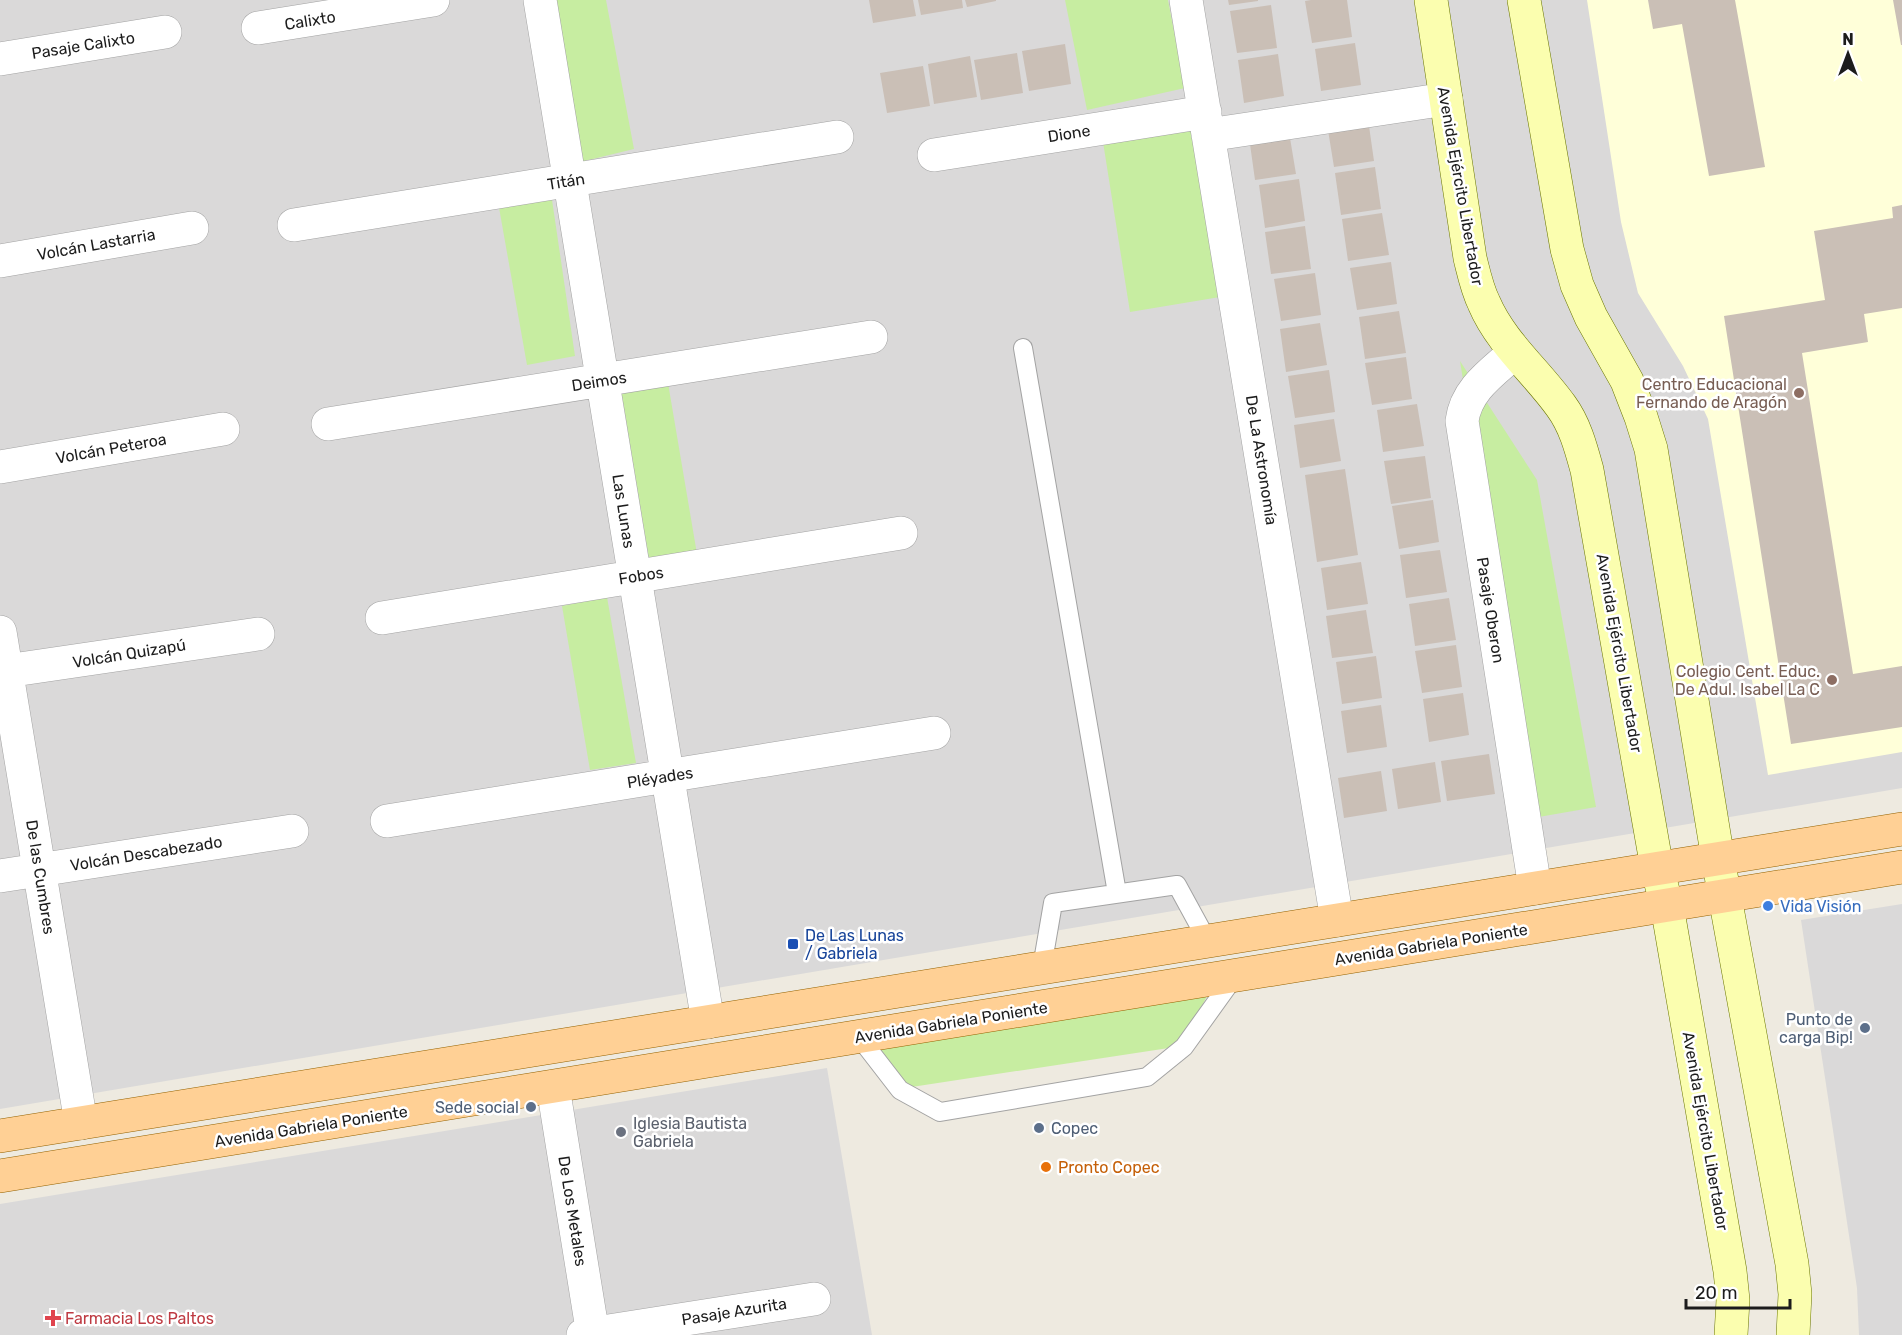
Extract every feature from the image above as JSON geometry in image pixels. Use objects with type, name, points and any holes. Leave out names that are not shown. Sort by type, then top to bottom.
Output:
[{"type":"main road","name":"Avenida Ejército Libertador","points":[[1431,0],[1470,258],[1476,283],[1495,325],[1562,407],[1573,427],[1587,470],[1657,868],[1667,906],[1730,1271],[1733,1300],[1731,1335]]},
{"type":"main road","points":[[1524,0],[1567,249],[1582,296],[1591,317],[1627,381],[1651,449],[1718,859],[1792,1264],[1795,1294],[1793,1335]]},
{"type":"main road","points":[[0,1136],[1902,829]]},
{"type":"main road","name":"Avenida Gabriela Poniente","points":[[0,1176],[1902,867]]},
{"type":"street","name":"Calixto","points":[[258,28],[433,0]]},
{"type":"street","name":"Las Lunas","points":[[540,0],[708,1022]]},
{"type":"street","name":"De La Astronomía","points":[[1186,0],[1337,920]]},
{"type":"street","name":"Pasaje Calixto","points":[[0,59],[165,32]]},
{"type":"street","name":"Dione","points":[[934,154],[1446,99]]},
{"type":"street","name":"Titán","points":[[294,225],[837,137]]},
{"type":"street","name":"Volcán Lastarria","points":[[0,261],[192,228]]},
{"type":"street","name":"Deimos","points":[[328,424],[871,337]]},
{"type":"street","name":"Pasaje Oberon","points":[[1515,352],[1472,393],[1464,409],[1462,421],[1535,888]]},
{"type":"street","name":"Volcán Peteroa","points":[[0,467],[223,429]]},
{"type":"street","name":"Fobos","points":[[382,618],[901,533]]},
{"type":"street","name":"De las Cumbres","points":[[0,632],[3,672],[81,1123]]},
{"type":"street","name":"Volcán Quizapú","points":[[3,672],[258,634]]},
{"type":"street","name":"Pléyades","points":[[387,821],[933,733]]},
{"type":"street","name":"Volcán Descabezado","points":[[0,876],[292,831]]},
{"type":"street","name":"De Los Metales","points":[[553,1087],[590,1334]]},
{"type":"street","name":"Pasaje Azurita","points":[[590,1334],[813,1299]]},
{"type":"lane","points":[[1023,348],[1117,893]]},
{"type":"lane","points":[[1042,967],[1053,903],[1177,885],[1208,940]]},
{"type":"lane","points":[[859,1037],[900,1090],[940,1112],[1147,1077],[1184,1047],[1235,976]]},
{"type":"shaded area","points":[[0,0],[1902,0],[1902,788],[0,1109]]},
{"type":"shaded area","name":"Centro Educacional Fernando de Aragón","points":[[1587,0],[1902,0],[1902,752],[1768,775],[1708,419],[1683,366],[1638,293],[1621,222]]},
{"type":"shaded area","points":[[1902,904],[1902,1335],[1859,1335],[1857,1288],[1801,920]]},
{"type":"shaded area","points":[[827,1068],[872,1335],[0,1335],[0,1204]]},
{"type":"green space","points":[[544,0],[606,0],[634,149],[572,164]]},
{"type":"green space","points":[[1065,0],[1168,0],[1185,88],[1087,110]]},
{"type":"green space","points":[[1198,125],[1226,296],[1130,312],[1103,142]]},
{"type":"green space","points":[[551,193],[575,356],[527,365],[498,202]]},
{"type":"green space","points":[[1460,361],[1537,480],[1596,807],[1533,818]]},
{"type":"green space","points":[[668,383],[697,554],[649,559],[621,390]]},
{"type":"green space","points":[[607,597],[636,763],[590,770],[562,606]]},
{"type":"green space","points":[[1220,970],[1182,1046],[905,1088],[864,1029]]},
{"type":"building","points":[[869,0],[913,0],[916,16],[873,23]]},
{"type":"building","points":[[918,0],[962,0],[963,8],[921,15]]},
{"type":"building","points":[[965,0],[996,0],[996,1],[967,7]]},
{"type":"building","points":[[1228,0],[1258,0],[1258,1],[1229,5]]},
{"type":"building","points":[[1347,0],[1352,37],[1312,43],[1305,1]]},
{"type":"building","points":[[1648,0],[1735,0],[1765,167],[1709,176],[1682,24],[1653,29]]},
{"type":"building","points":[[1893,0],[1902,0],[1902,45],[1901,45]]},
{"type":"building","points":[[1271,5],[1277,48],[1237,53],[1230,11]]},
{"type":"building","points":[[1355,43],[1361,85],[1321,91],[1315,49]]},
{"type":"building","points":[[1065,44],[1071,84],[1029,91],[1022,51]]},
{"type":"building","points":[[1017,53],[1023,93],[981,100],[974,60]]},
{"type":"building","points":[[1278,54],[1284,96],[1244,103],[1238,60]]},
{"type":"building","points":[[970,56],[977,97],[934,104],[928,64]]},
{"type":"building","points":[[923,66],[930,106],[887,113],[880,73]]},
{"type":"building","points":[[1368,119],[1374,161],[1334,167],[1327,124]]},
{"type":"building","points":[[1289,132],[1296,174],[1255,180],[1249,137]]},
{"type":"building","points":[[1375,167],[1381,209],[1341,215],[1335,173]]},
{"type":"building","points":[[1299,179],[1305,221],[1265,228],[1259,185]]},
{"type":"building","points":[[1902,205],[1902,308],[1864,314],[1868,342],[1802,353],[1853,674],[1902,666],[1902,727],[1791,744],[1724,316],[1825,300],[1814,231],[1893,218],[1892,207]]},
{"type":"building","points":[[1382,213],[1389,255],[1348,261],[1342,219]]},
{"type":"building","points":[[1305,226],[1311,269],[1271,274],[1265,232]]},
{"type":"building","points":[[1391,262],[1397,304],[1357,310],[1350,268]]},
{"type":"building","points":[[1315,273],[1321,315],[1281,321],[1274,279]]},
{"type":"building","points":[[1399,311],[1406,353],[1365,359],[1359,317]]},
{"type":"building","points":[[1320,323],[1327,365],[1286,372],[1280,329]]},
{"type":"building","points":[[1406,357],[1412,399],[1372,405],[1365,363]]},
{"type":"building","points":[[1329,370],[1335,412],[1295,418],[1288,376]]},
{"type":"building","points":[[1417,404],[1424,446],[1383,452],[1377,410]]},
{"type":"building","points":[[1334,419],[1341,461],[1300,468],[1294,425]]},
{"type":"building","points":[[1425,456],[1431,498],[1391,504],[1384,461]]},
{"type":"building","points":[[1345,469],[1358,555],[1317,562],[1305,475]]},
{"type":"building","points":[[1433,500],[1439,542],[1399,549],[1392,506]]},
{"type":"building","points":[[1440,550],[1447,592],[1406,598],[1400,555]]},
{"type":"building","points":[[1361,562],[1368,604],[1327,610],[1321,568]]},
{"type":"building","points":[[1449,598],[1456,640],[1415,646],[1409,604]]},
{"type":"building","points":[[1366,610],[1373,653],[1332,658],[1326,616]]},
{"type":"building","points":[[1456,645],[1462,687],[1422,693],[1415,651]]},
{"type":"building","points":[[1376,656],[1382,698],[1342,704],[1336,662]]},
{"type":"building","points":[[1463,693],[1469,735],[1429,742],[1423,699]]},
{"type":"building","points":[[1381,705],[1387,747],[1347,753],[1341,711]]},
{"type":"building","points":[[1489,754],[1495,794],[1447,801],[1441,761]]},
{"type":"building","points":[[1435,762],[1441,802],[1398,809],[1392,769]]},
{"type":"building","points":[[1381,771],[1387,811],[1344,818],[1338,778]]},
{"type":"place","name":"Centro Educacional Fernando de Aragón","points":[[1799,393]]},
{"type":"place","name":"Colegio Cent. Educ. De Adul. Isabel La C","points":[[1832,680]]},
{"type":"place","name":"Vida Visión","points":[[1768,906]]},
{"type":"place","name":"De Las Lunas / Gabriela","points":[[793,944]]},
{"type":"place","name":"Punto de carga Bip!","points":[[1865,1028]]},
{"type":"place","name":"Sede social","points":[[531,1107]]},
{"type":"place","name":"Copec","points":[[1039,1128]]},
{"type":"place","name":"Iglesia Bautista Gabriela","points":[[621,1132]]},
{"type":"place","name":"Pronto Copec","points":[[1046,1167]]},
{"type":"place","name":"Farmacia Los Paltos","points":[[53,1318]]}]
